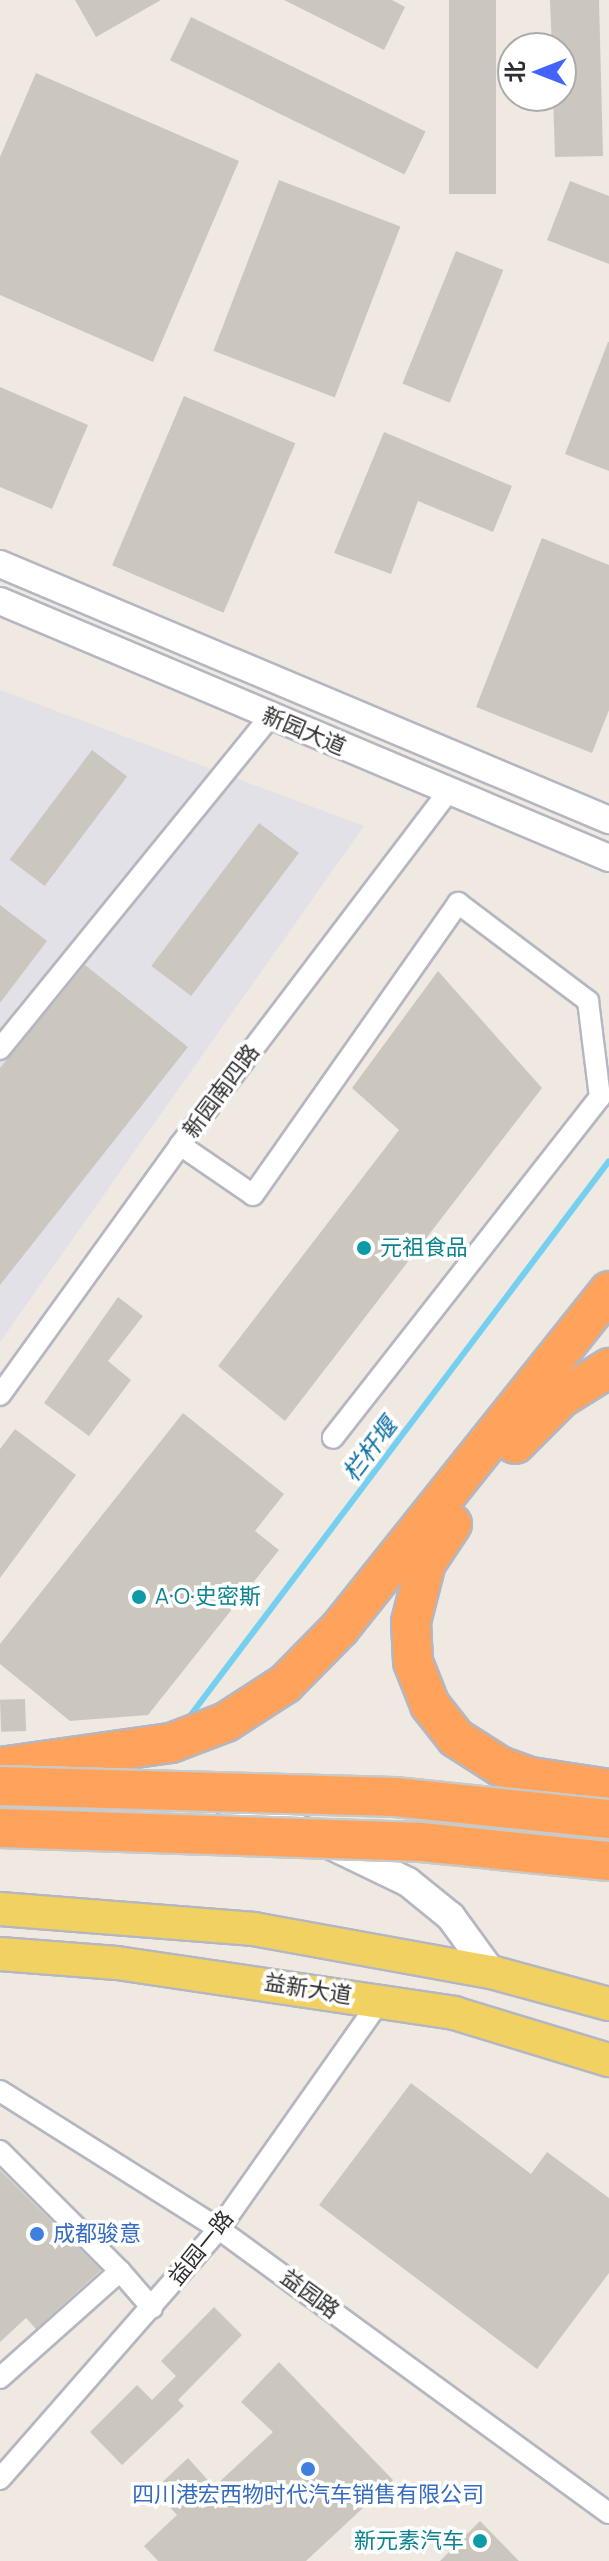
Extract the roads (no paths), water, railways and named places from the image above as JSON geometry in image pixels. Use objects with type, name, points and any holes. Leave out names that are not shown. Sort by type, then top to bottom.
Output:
[{"type":"highway","points":[[609,1291],[416,1555],[411,1642],[420,1683],[442,1723],[475,1753],[530,1777],[609,1789]]},
{"type":"highway","points":[[0,1769],[149,1748],[226,1722],[257,1705],[313,1659],[416,1555],[524,1434],[561,1398],[609,1368]]},
{"type":"highway","points":[[0,1786],[395,1797],[609,1819]]},
{"type":"highway","points":[[0,1828],[421,1842],[609,1861]]},
{"type":"main road","points":[[0,1769],[79,1773],[250,1806],[408,1882],[451,1917],[491,1972]]},
{"type":"main road","points":[[0,1909],[254,1929],[491,1972],[609,2004]]},
{"type":"main road","name":"益新大道","points":[[0,1954],[255,1981],[454,2013],[609,2060]]},
{"type":"street","name":"新园大道","points":[[0,564],[609,820]]},
{"type":"street","name":"新园大道","points":[[0,601],[609,858]]},
{"type":"street","points":[[0,1049],[270,717]]},
{"type":"street","name":"新园南四路","points":[[0,1395],[180,1145],[448,792]]},
{"type":"street","points":[[180,1145],[253,1195],[458,903],[588,1001],[600,1097],[333,1438]]},
{"type":"street","name":"益园一路","points":[[0,2479],[219,2229],[380,2001]]},
{"type":"street","name":"益园路","points":[[0,2091],[219,2229],[609,2513]]},
{"type":"street","points":[[0,2151],[120,2271],[152,2308]]},
{"type":"street","points":[[0,2378],[120,2271]]},
{"type":"waterway","name":"栏杆堰","points":[[187,1720],[609,1161]]},
{"type":"place","name":"元祖食品","points":[[364,1248]]},
{"type":"place","name":"A·O·史密斯","points":[[139,1597]]},
{"type":"place","name":"成都骏意","points":[[37,2234]]},
{"type":"place","name":"四川港宏西物时代汽车销售有限公司","points":[[308,2469]]},
{"type":"place","name":"新元素汽车","points":[[480,2541]]}]
